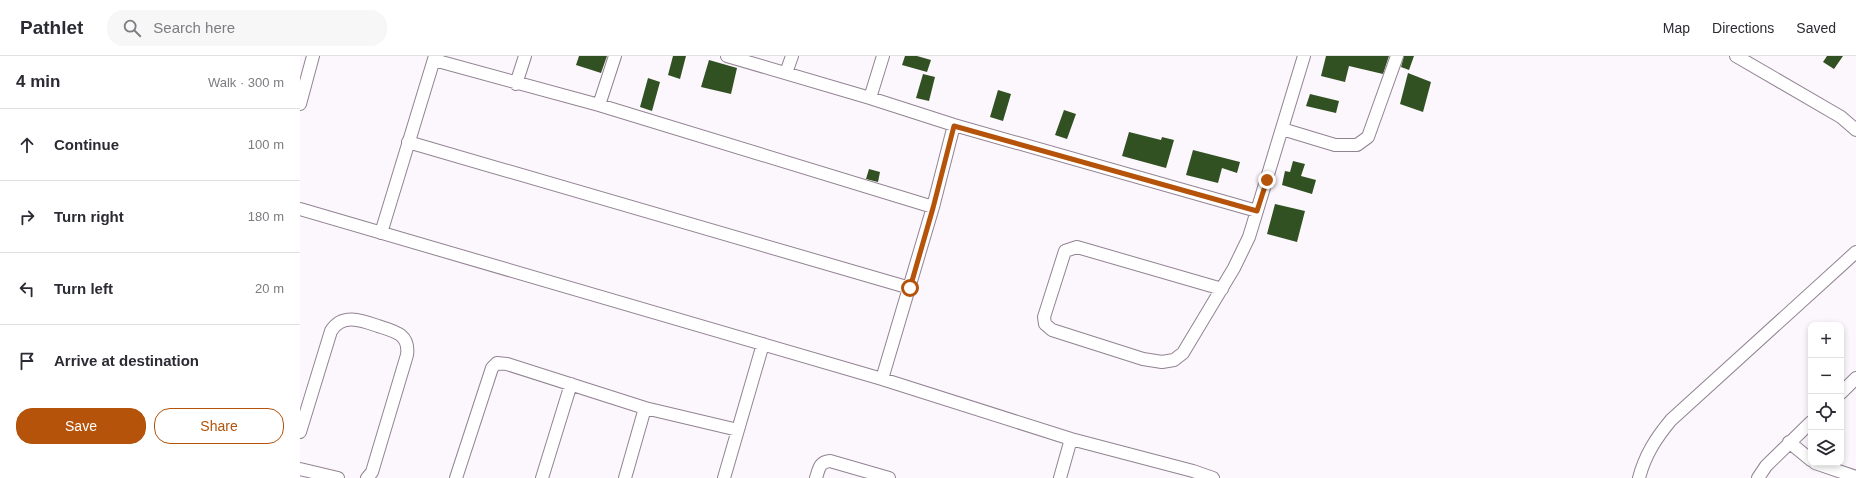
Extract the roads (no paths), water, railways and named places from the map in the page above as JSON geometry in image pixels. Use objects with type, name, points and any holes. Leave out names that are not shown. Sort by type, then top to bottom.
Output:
[{"type":"street","points":[[300,104],[313,56]]},
{"type":"street","points":[[516,84],[524,56]]},
{"type":"street","points":[[599,105],[615,56]]},
{"type":"street","points":[[726,56],[870,98],[954,126],[1257,211]]},
{"type":"street","points":[[786,73],[792,56]]},
{"type":"street","points":[[870,98],[883,56]]},
{"type":"street","points":[[1222,289],[1077,247],[1065,251],[1044,317],[1045,324],[1052,330],[1143,359],[1162,362],[1174,360],[1183,353],[1222,289],[1234,268],[1249,237],[1304,56]]},
{"type":"street","points":[[1282,130],[1335,145],[1358,145],[1368,137],[1397,56]]},
{"type":"street","points":[[1736,56],[1841,117],[1856,130]]},
{"type":"street","points":[[381,233],[435,58],[516,84],[599,105],[933,208]]},
{"type":"street","points":[[882,379],[933,208],[954,126]]},
{"type":"street","points":[[408,142],[910,288]]},
{"type":"street","points":[[300,209],[882,379],[1071,439],[1172,465],[1214,478]]},
{"type":"street","points":[[1639,478],[1642,466],[1656,438],[1671,420],[1856,252]]},
{"type":"street","points":[[300,432],[330,331],[334,325],[340,321],[355,318],[397,332],[406,342],[407,355],[372,472],[367,478]]},
{"type":"street","points":[[724,478],[763,344]]},
{"type":"street","points":[[456,478],[492,368],[495,364],[504,363],[645,408],[738,430]]},
{"type":"street","points":[[1844,390],[1856,378]]},
{"type":"street","points":[[542,478],[571,384]]},
{"type":"street","points":[[625,478],[645,408]]},
{"type":"street","points":[[1758,478],[1766,466],[1808,425]]},
{"type":"street","points":[[1060,478],[1071,439]]},
{"type":"street","points":[[1789,442],[1808,458]]},
{"type":"street","points":[[816,478],[820,464],[823,461],[830,461],[889,478]]},
{"type":"street","points":[[1824,466],[1856,477]]},
{"type":"street","points":[[300,469],[338,478]]}]
